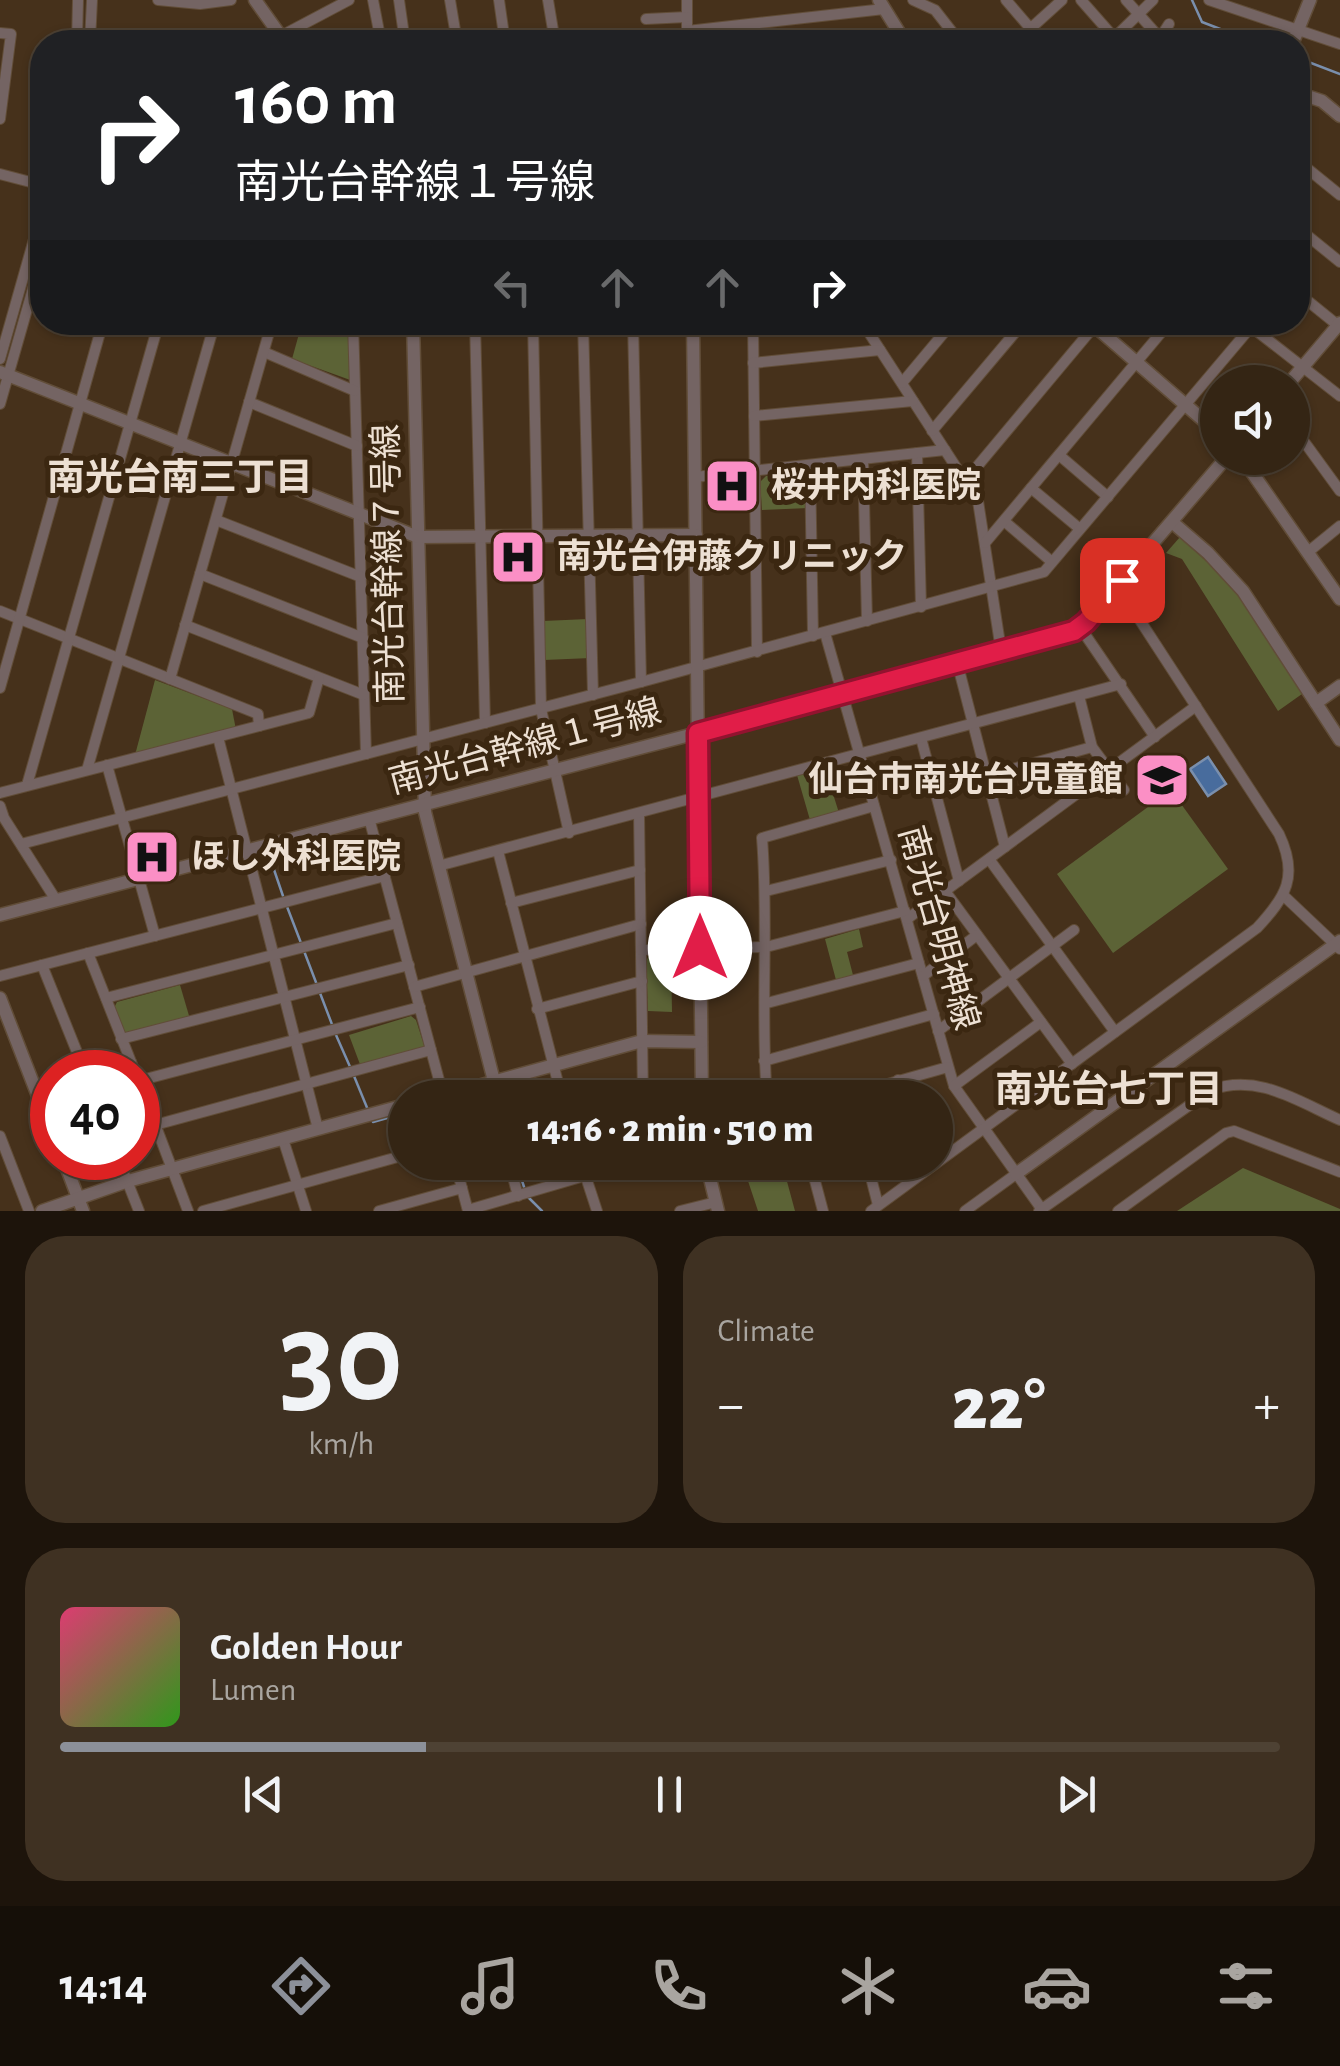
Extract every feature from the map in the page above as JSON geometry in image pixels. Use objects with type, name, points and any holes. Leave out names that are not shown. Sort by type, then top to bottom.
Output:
[{"type":"street","points":[[77,30],[78,0]]},
{"type":"street","points":[[90,30],[92,0]]},
{"type":"street","points":[[158,0],[230,0]]},
{"type":"street","points":[[256,0],[276,30]]},
{"type":"street","points":[[300,30],[350,0]]},
{"type":"street","points":[[374,0],[379,30]]},
{"type":"street","points":[[400,0],[404,30]]},
{"type":"street","points":[[450,0],[455,30]]},
{"type":"street","points":[[499,0],[504,30]]},
{"type":"street","points":[[548,0],[553,30]]},
{"type":"street","points":[[686,0],[687,30]]},
{"type":"street","points":[[914,0],[935,10],[951,30]]},
{"type":"street","points":[[1006,0],[1030,29],[1062,0]]},
{"type":"street","points":[[1081,0],[1107,30]]},
{"type":"street","points":[[1126,0],[1153,30]]},
{"type":"street","points":[[1124,30],[1152,0]]},
{"type":"street","points":[[1209,0],[1281,30]]},
{"type":"street","points":[[1298,30],[1310,0]]},
{"type":"street","points":[[724,30],[882,4],[898,30]]},
{"type":"street","points":[[646,19],[687,17]]},
{"type":"street","points":[[1165,30],[1169,24]]},
{"type":"street","points":[[0,33],[10,34],[0,118]]},
{"type":"street","points":[[1310,39],[1340,44]]},
{"type":"street","points":[[1310,97],[1322,101],[1340,116]]},
{"type":"street","points":[[1310,170],[1340,194]]},
{"type":"street","points":[[0,174],[30,182]]},
{"type":"street","points":[[1310,238],[1340,262]]},
{"type":"street","points":[[0,359],[30,253]]},
{"type":"street","points":[[0,404],[5,373],[30,295]]},
{"type":"street","points":[[1306,365],[1339,325],[1310,302]]},
{"type":"street","points":[[0,688],[99,335]]},
{"type":"street","points":[[27,785],[156,335]]},
{"type":"street","points":[[87,770],[211,335]]},
{"type":"street","points":[[170,679],[269,335]]},
{"type":"street","points":[[353,335],[366,754]]},
{"type":"street","name":"南光台幹線７号線","points":[[413,335],[425,804],[494,1080]]},
{"type":"street","points":[[475,335],[484,723]]},
{"type":"street","points":[[533,335],[540,708],[569,833]]},
{"type":"street","points":[[582,335],[594,695]]},
{"type":"street","points":[[633,335],[641,682]]},
{"type":"street","points":[[693,335],[702,1080]]},
{"type":"street","points":[[752,335],[757,652]]},
{"type":"street","points":[[870,335],[978,501],[1001,650]]},
{"type":"street","points":[[902,383],[942,335]]},
{"type":"street","points":[[932,430],[1013,335]]},
{"type":"street","points":[[965,480],[1085,335]]},
{"type":"street","points":[[1106,335],[1200,418]]},
{"type":"street","points":[[985,543],[1159,335]]},
{"type":"street","points":[[21,844],[757,652],[1044,572],[1240,335]]},
{"type":"street","points":[[1261,335],[1299,365]]},
{"type":"street","points":[[753,362],[880,350]]},
{"type":"street","points":[[264,352],[355,391]]},
{"type":"street","points":[[5,373],[418,538],[696,535]]},
{"type":"street","points":[[1310,373],[1340,396]]},
{"type":"street","points":[[249,402],[357,446]]},
{"type":"street","points":[[754,416],[913,402]]},
{"type":"street","points":[[695,477],[945,450]]},
{"type":"street","points":[[1310,450],[1340,491]]},
{"type":"street","points":[[917,454],[921,606]]},
{"type":"street","points":[[1059,455],[1108,497]]},
{"type":"street","points":[[863,459],[867,622]]},
{"type":"street","points":[[810,465],[813,636]]},
{"type":"street","points":[[1154,737],[1080,626],[1212,475]]},
{"type":"street","points":[[1254,475],[1340,598]]},
{"type":"street","points":[[1031,488],[1080,530]]},
{"type":"street","points":[[216,520],[361,578]]},
{"type":"street","points":[[1004,521],[1052,562]]},
{"type":"street","points":[[1172,522],[1238,586],[1340,740]]},
{"type":"street","points":[[1308,552],[1340,526]]},
{"type":"street","points":[[200,574],[363,638]]},
{"type":"street","points":[[953,1149],[984,1130],[1257,928],[1283,896],[1290,866],[1286,850],[1117,585]]},
{"type":"street","points":[[0,611],[258,714],[259,726]]},
{"type":"street","points":[[186,625],[364,695]]},
{"type":"street","name":"南光台幹線１号線","points":[[0,915],[698,733],[1080,626]]},
{"type":"street","name":"南光台明神線","points":[[825,633],[954,1086],[1042,1210]]},
{"type":"street","points":[[957,662],[1005,847]]},
{"type":"street","points":[[0,793],[308,713],[319,678]]},
{"type":"street","points":[[438,866],[1121,684]]},
{"type":"street","points":[[1316,703],[1340,686]]},
{"type":"street","points":[[1079,696],[1092,747],[1124,790]]},
{"type":"street","points":[[642,950],[766,948],[906,915],[959,881],[1196,706]]},
{"type":"street","points":[[218,737],[318,1129]]},
{"type":"street","points":[[920,738],[959,881]]},
{"type":"street","points":[[987,776],[1092,747]]},
{"type":"street","points":[[107,765],[155,936]]},
{"type":"street","points":[[0,806],[56,900]]},
{"type":"street","points":[[766,1080],[766,890],[762,838],[874,806]]},
{"type":"street","points":[[640,813],[643,1080]]},
{"type":"street","points":[[370,818],[432,1050],[436,1080]]},
{"type":"street","points":[[498,850],[557,1080]]},
{"type":"street","points":[[989,858],[1115,1032]]},
{"type":"street","points":[[766,890],[891,860]]},
{"type":"street","points":[[511,903],[640,870]]},
{"type":"street","points":[[0,976],[385,876]]},
{"type":"street","points":[[945,891],[1072,1064]]},
{"type":"street","points":[[965,1211],[1339,944],[1283,896]]},
{"type":"street","points":[[106,998],[397,922]]},
{"type":"street","points":[[414,987],[641,924]]},
{"type":"street","points":[[938,1031],[1074,930]]},
{"type":"street","points":[[923,976],[977,935]]},
{"type":"street","points":[[88,953],[126,1050]]},
{"type":"street","points":[[766,1003],[920,963]]},
{"type":"street","points":[[42,965],[76,1050]]},
{"type":"street","points":[[122,1038],[408,965]]},
{"type":"street","points":[[537,1009],[642,981]]},
{"type":"street","points":[[0,998],[30,1064]]},
{"type":"street","points":[[160,1069],[420,1008]]},
{"type":"street","points":[[764,1061],[934,1014]]},
{"type":"street","points":[[954,1086],[1041,1022]]},
{"type":"street","points":[[0,1041],[15,1036]]},
{"type":"street","points":[[498,1080],[642,1041],[701,1042]]},
{"type":"street","points":[[160,1124],[432,1050]]},
{"type":"street","points":[[898,1080],[948,1067]]},
{"type":"street","points":[[1042,1210],[1210,1090],[1226,1084],[1246,1082],[1262,1086],[1340,1120]]},
{"type":"street","points":[[42,1211],[128,1181],[388,1110]]},
{"type":"street","points":[[1118,1211],[1234,1131],[1340,1172]]},
{"type":"street","points":[[0,1136],[29,1211]]},
{"type":"street","points":[[160,1137],[188,1211]]},
{"type":"street","points":[[283,1139],[306,1211]]},
{"type":"street","points":[[203,1211],[236,1207],[388,1160]]},
{"type":"street","points":[[0,1172],[12,1167]]},
{"type":"street","points":[[71,1180],[83,1211]]},
{"type":"street","points":[[460,1180],[468,1211],[574,1180]]},
{"type":"street","points":[[517,1180],[523,1194]]},
{"type":"street","points":[[586,1180],[597,1211]]},
{"type":"street","points":[[680,1211],[717,1206],[710,1180]]},
{"type":"street","points":[[815,1180],[823,1211]]},
{"type":"street","points":[[870,1180],[875,1208],[908,1180]]},
{"type":"street","points":[[128,1181],[139,1211]]},
{"type":"street","points":[[379,1211],[462,1188]]},
{"type":"green space","points":[[299,335],[350,335],[353,381],[292,359]]},
{"type":"green space","points":[[804,472],[808,476],[809,508],[762,510],[760,482],[766,476]]},
{"type":"green space","points":[[1180,537],[1235,588],[1297,684],[1302,694],[1278,711],[1182,559],[1166,553]]},
{"type":"green space","points":[[588,619],[591,658],[544,660],[543,621]]},
{"type":"green space","points":[[155,680],[232,709],[236,730],[135,755]]},
{"type":"green space","points":[[825,768],[839,813],[810,820],[797,775]]},
{"type":"green space","points":[[1171,790],[1228,869],[1113,953],[1057,874]]},
{"type":"green space","points":[[859,929],[863,947],[847,952],[853,975],[836,980],[825,939]]},
{"type":"green space","points":[[649,956],[671,956],[672,1012],[648,1011]]},
{"type":"green space","points":[[180,985],[190,1019],[130,1034],[123,1032],[114,1008],[117,1002]]},
{"type":"green space","points":[[411,1016],[425,1048],[361,1067],[349,1035]]},
{"type":"green space","points":[[1243,1168],[1340,1209],[1340,1211],[1177,1211]]},
{"type":"green space","points":[[748,1180],[787,1180],[795,1211],[758,1211]]},
{"type":"water","points":[[1208,757],[1226,784],[1208,796],[1190,769]]},
{"type":"waterway","points":[[1192,0],[1202,22],[1223,30]]},
{"type":"waterway","points":[[1310,63],[1340,74]]},
{"type":"waterway","points":[[269,855],[283,896]]},
{"type":"waterway","points":[[286,904],[301,943]]},
{"type":"waterway","points":[[304,951],[317,985]]},
{"type":"waterway","points":[[320,993],[333,1027]]},
{"type":"waterway","points":[[336,1035],[351,1069]]},
{"type":"waterway","points":[[354,1076],[368,1110]]},
{"type":"waterway","points":[[371,1117],[373,1122],[388,1118]]},
{"type":"waterway","points":[[522,1180],[525,1190]]},
{"type":"waterway","points":[[528,1197],[542,1211]]},
{"type":"place","name":"桜井内科医院","points":[[732,486]]},
{"type":"place","name":"南光台伊藤クリニック","points":[[518,557]]},
{"type":"place","name":"仙台市南光台児童館","points":[[1162,780]]},
{"type":"place","name":"ほし外科医院","points":[[152,857]]},
{"type":"district","name":"南光台南三丁目","points":[[180,479]]},
{"type":"district","name":"南光台七丁目","points":[[1109,1091]]},
{"type":"route","points":[[700,948],[698,733],[1074,631],[1122,580]]}]
